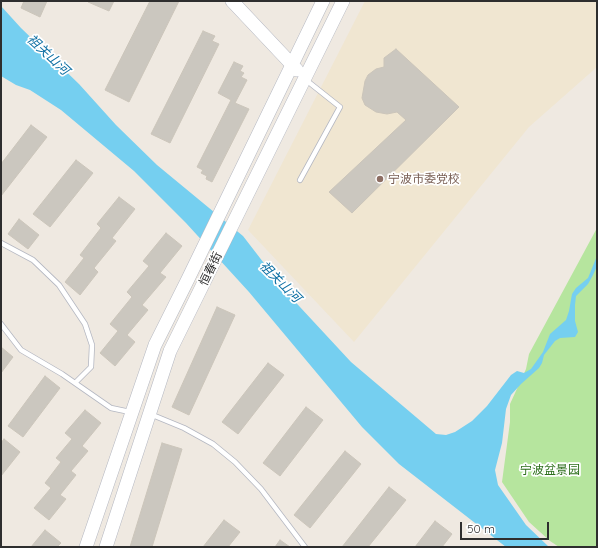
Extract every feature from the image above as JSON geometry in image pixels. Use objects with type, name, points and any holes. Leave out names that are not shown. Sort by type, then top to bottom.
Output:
[{"type":"main road","points":[[232,1],[305,79]]},
{"type":"main road","name":"恒春街","points":[[86,547],[154,345],[188,280],[291,64],[323,1]]},
{"type":"main road","name":"恒春街","points":[[106,547],[170,351],[255,182],[343,1]]},
{"type":"lane","points":[[300,180],[340,108],[305,79]]},
{"type":"lane","points":[[1,243],[33,260],[59,285],[85,324],[92,345],[91,367],[75,383]]},
{"type":"lane","points":[[1,324],[21,350],[75,383],[111,408],[132,413]]},
{"type":"lane","points":[[150,414],[184,428],[214,444],[235,462],[261,489],[305,547]]},
{"type":"shaded area","name":"宁波市委党校","points":[[365,1],[597,1],[597,67],[529,127],[354,342],[248,230]]},
{"type":"green space","name":"宁波盆景园","points":[[597,228],[597,547],[559,547],[529,522],[502,482],[510,422],[510,404],[526,369],[529,354]]},
{"type":"water","name":"祖关山河","points":[[1,6],[21,28],[79,84],[116,125],[157,165],[243,236],[287,293],[351,362],[436,434],[446,435],[455,432],[472,421],[487,406],[511,375],[517,371],[524,373],[531,369],[543,352],[550,334],[566,320],[572,294],[576,288],[588,278],[597,256],[597,266],[593,275],[588,284],[576,296],[575,321],[578,332],[575,337],[560,338],[555,341],[544,355],[539,368],[511,395],[506,409],[502,443],[495,470],[498,485],[526,525],[549,547],[506,547],[399,464],[362,427],[249,292],[186,223],[134,171],[61,110],[30,90],[16,85],[1,76]]},
{"type":"building","points":[[24,1],[47,1],[40,17],[21,8]]},
{"type":"building","points":[[88,1],[114,1],[109,11]]},
{"type":"building","points":[[150,1],[179,1],[129,102],[105,90]]},
{"type":"building","points":[[203,31],[215,36],[212,41],[219,44],[170,143],[151,134]]},
{"type":"building","points":[[396,49],[459,107],[352,213],[329,192],[406,120],[397,112],[387,114],[376,112],[365,105],[362,98],[365,81],[368,75],[376,69],[384,67],[384,58]]},
{"type":"building","points":[[234,62],[243,66],[240,71],[244,73],[241,77],[247,80],[235,103],[249,109],[212,182],[206,179],[207,176],[201,173],[203,170],[197,167],[231,100],[218,93]]},
{"type":"building","points":[[31,125],[47,137],[1,196],[1,164]]},
{"type":"building","points":[[76,160],[93,173],[50,227],[33,214]]},
{"type":"building","points":[[119,197],[135,209],[112,238],[116,241],[94,268],[98,272],[80,295],[65,282],[84,258],[80,255],[101,228],[97,224]]},
{"type":"building","points":[[19,219],[39,235],[28,249],[8,234]]},
{"type":"building","points":[[166,233],[182,246],[160,273],[166,277],[142,305],[148,310],[127,335],[135,342],[115,366],[100,353],[118,331],[110,324],[132,297],[127,292],[149,266],[143,261]]},
{"type":"building","points":[[217,307],[235,315],[189,415],[172,407]]},
{"type":"building","points":[[1,347],[13,357],[1,373]]},
{"type":"building","points":[[268,363],[284,375],[238,434],[222,422]]},
{"type":"building","points":[[45,376],[60,388],[23,437],[8,426]]},
{"type":"building","points":[[306,407],[323,420],[280,476],[263,463]]},
{"type":"building","points":[[85,410],[101,423],[82,446],[88,451],[71,471],[76,475],[60,495],[66,499],[49,520],[34,508],[51,488],[45,483],[61,462],[56,458],[72,439],[65,433]]},
{"type":"building","points":[[4,439],[20,452],[1,476],[1,443]]},
{"type":"building","points":[[162,443],[182,449],[152,547],[130,547]]},
{"type":"building","points":[[345,451],[361,464],[310,528],[294,515]]},
{"type":"building","points":[[389,487],[406,500],[368,547],[342,547]]},
{"type":"building","points":[[224,520],[240,532],[228,547],[203,547]]},
{"type":"building","points":[[435,521],[452,534],[442,547],[415,547]]},
{"type":"building","points":[[45,530],[61,543],[57,547],[31,547]]},
{"type":"building","points":[[280,540],[290,547],[275,547]]},
{"type":"place","name":"宁波市委党校","points":[[380,179]]}]
